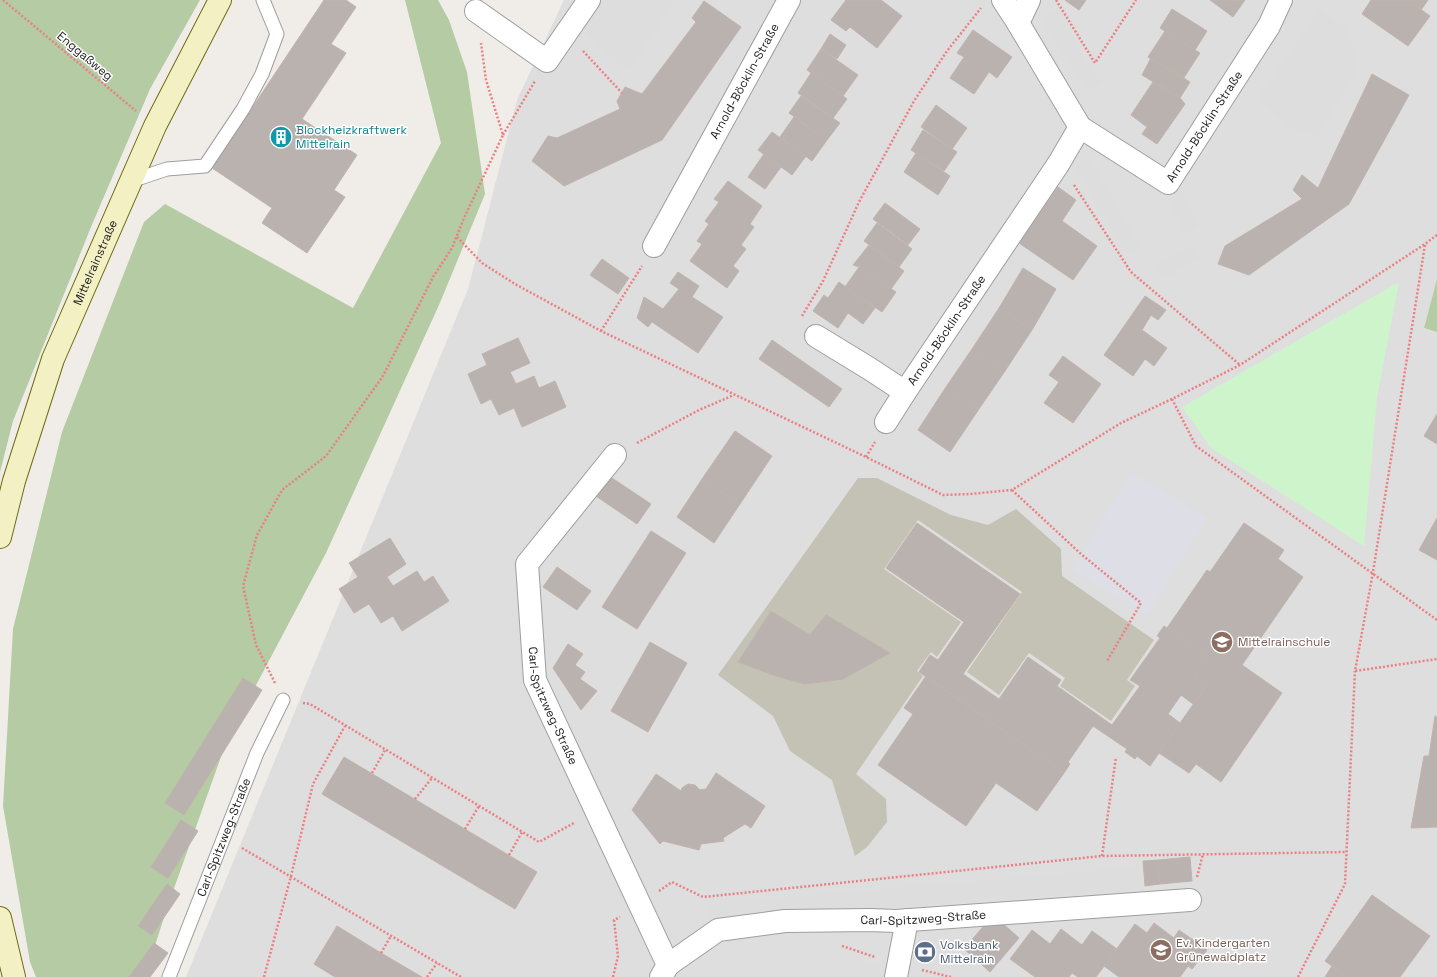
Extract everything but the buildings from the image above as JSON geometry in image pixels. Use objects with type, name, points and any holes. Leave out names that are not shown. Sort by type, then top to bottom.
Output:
[{"type":"street","name":"Mittelrainstraße","points":[[0,537],[14,481],[53,359],[155,126],[220,0]]},
{"type":"street","points":[[476,11],[547,61],[589,0]]},
{"type":"street","name":"Arnold-Böcklin-Straße","points":[[654,246],[788,0]]},
{"type":"street","points":[[1018,23],[1029,0]]},
{"type":"street","name":"Arnold-Böcklin-Straße","points":[[993,3],[1018,23],[1080,127],[1168,183],[1269,26],[1281,0]]},
{"type":"street","name":"Arnold-Böcklin-Straße","points":[[886,422],[1059,162],[1080,127]]},
{"type":"street","name":"Arnold-Böcklin-Straße","points":[[816,336],[905,392]]},
{"type":"street","name":"Carl-Spitzweg-Straße","points":[[615,455],[527,564],[534,680],[640,905],[665,971],[718,930],[785,921],[907,920],[1190,900]]},
{"type":"street","points":[[0,918],[14,977]]},
{"type":"street","points":[[897,971],[907,920]]},
{"type":"lane","points":[[131,182],[167,170],[205,166],[243,109],[262,74],[277,34],[263,0]]},
{"type":"lane","name":"Carl-Spitzweg-Straße","points":[[169,977],[257,753],[283,700]]},
{"type":"path","name":"Enggaßweg","points":[[3,0],[155,126]]},
{"type":"path","points":[[1056,0],[1095,63],[1136,0]]},
{"type":"path","points":[[801,318],[823,281],[859,202],[914,101],[947,51],[993,3]]},
{"type":"path","points":[[476,11],[486,80],[503,135]]},
{"type":"path","points":[[566,33],[622,93]]},
{"type":"path","points":[[547,61],[503,135],[464,218],[452,248],[433,277],[383,376],[326,456],[282,490],[257,535],[243,586],[256,645],[283,700],[310,704],[539,842],[596,811]]},
{"type":"path","points":[[1059,162],[1131,272],[1240,365]]},
{"type":"path","points":[[457,237],[482,263],[515,284],[602,330],[943,495],[1012,490],[1121,423],[1240,365],[1437,235]]},
{"type":"path","points":[[1298,977],[1345,884],[1355,671],[1373,572],[1425,244]]},
{"type":"path","points":[[602,330],[654,246]]},
{"type":"path","points":[[615,455],[699,410],[735,395]]},
{"type":"path","points":[[1172,399],[1196,446],[1373,572],[1437,620]]},
{"type":"path","points":[[1012,490],[1081,554],[1142,604],[1107,661]]},
{"type":"path","points":[[1355,671],[1437,658]]},
{"type":"path","points":[[264,977],[291,876],[313,784],[345,726]]},
{"type":"path","points":[[372,773],[385,750]]},
{"type":"path","points":[[1102,856],[1116,757]]},
{"type":"path","points":[[415,799],[432,778]]},
{"type":"path","points":[[465,829],[479,806]]},
{"type":"path","points":[[508,855],[522,832]]},
{"type":"path","points":[[224,837],[461,977]]},
{"type":"path","points":[[613,977],[618,956],[614,920],[640,905],[672,882],[703,897],[1102,856],[1346,852]]},
{"type":"path","points":[[381,953],[391,936]]},
{"type":"path","points":[[839,945],[897,971],[951,977]]},
{"type":"path","points":[[427,977],[437,963]]},
{"type":"shaded area","points":[[564,0],[1437,0],[1437,279],[1424,328],[1437,332],[1437,977],[186,977],[468,289],[517,100]]},
{"type":"shaded area","points":[[591,0],[675,0],[628,71],[578,25]]},
{"type":"shaded area","points":[[1319,9],[1350,32],[1356,71],[1318,135],[1299,133],[1258,100]]},
{"type":"shaded area","points":[[1057,11],[1100,82],[1086,91],[1042,20]]},
{"type":"shaded area","points":[[1089,158],[1141,247],[1127,255],[1075,166]]},
{"type":"shaded area","points":[[1181,191],[1197,226],[1183,233],[1167,197]]},
{"type":"shaded area","points":[[1193,244],[1201,259],[1164,278],[1156,263]]},
{"type":"shaded area","points":[[1131,472],[1207,518],[1147,616],[1072,570]]},
{"type":"shaded area","points":[[858,478],[877,478],[951,515],[988,525],[1016,509],[1061,549],[1062,576],[1154,640],[1127,680],[1135,686],[1111,721],[1060,686],[1065,678],[1029,653],[999,695],[967,672],[1022,592],[918,520],[884,569],[961,622],[937,657],[931,652],[917,671],[923,676],[856,774],[886,799],[887,822],[867,847],[855,856],[832,780],[790,751],[773,716],[718,675]]},
{"type":"shaded area","points":[[1140,867],[1142,889],[708,920],[711,904]]},
{"type":"shaded area","points":[[863,962],[909,977],[860,977]]},
{"type":"green space","points":[[0,0],[200,0],[150,89],[91,227],[13,421],[0,472]]},
{"type":"green space","points":[[405,0],[438,0],[449,20],[467,72],[485,194],[439,305],[326,553],[227,740],[167,908],[145,977],[36,977],[30,962],[3,806],[13,629],[62,432],[144,222],[165,204],[353,308],[441,143]]},
{"type":"green space","points":[[1437,279],[1437,332],[1424,328]]},
{"type":"green space","points":[[1399,282],[1377,397],[1364,546],[1211,448],[1182,407]]},
{"type":"place","name":"Blockheizkraftwerk Mittelrain","points":[[281,137]]},
{"type":"place","name":"Mittelrainschule","points":[[1222,642]]},
{"type":"place","name":"Ev. Kindergarten Grünewaldplatz","points":[[1161,950]]},
{"type":"place","name":"Volksbank Mittelrain","points":[[925,952]]}]
